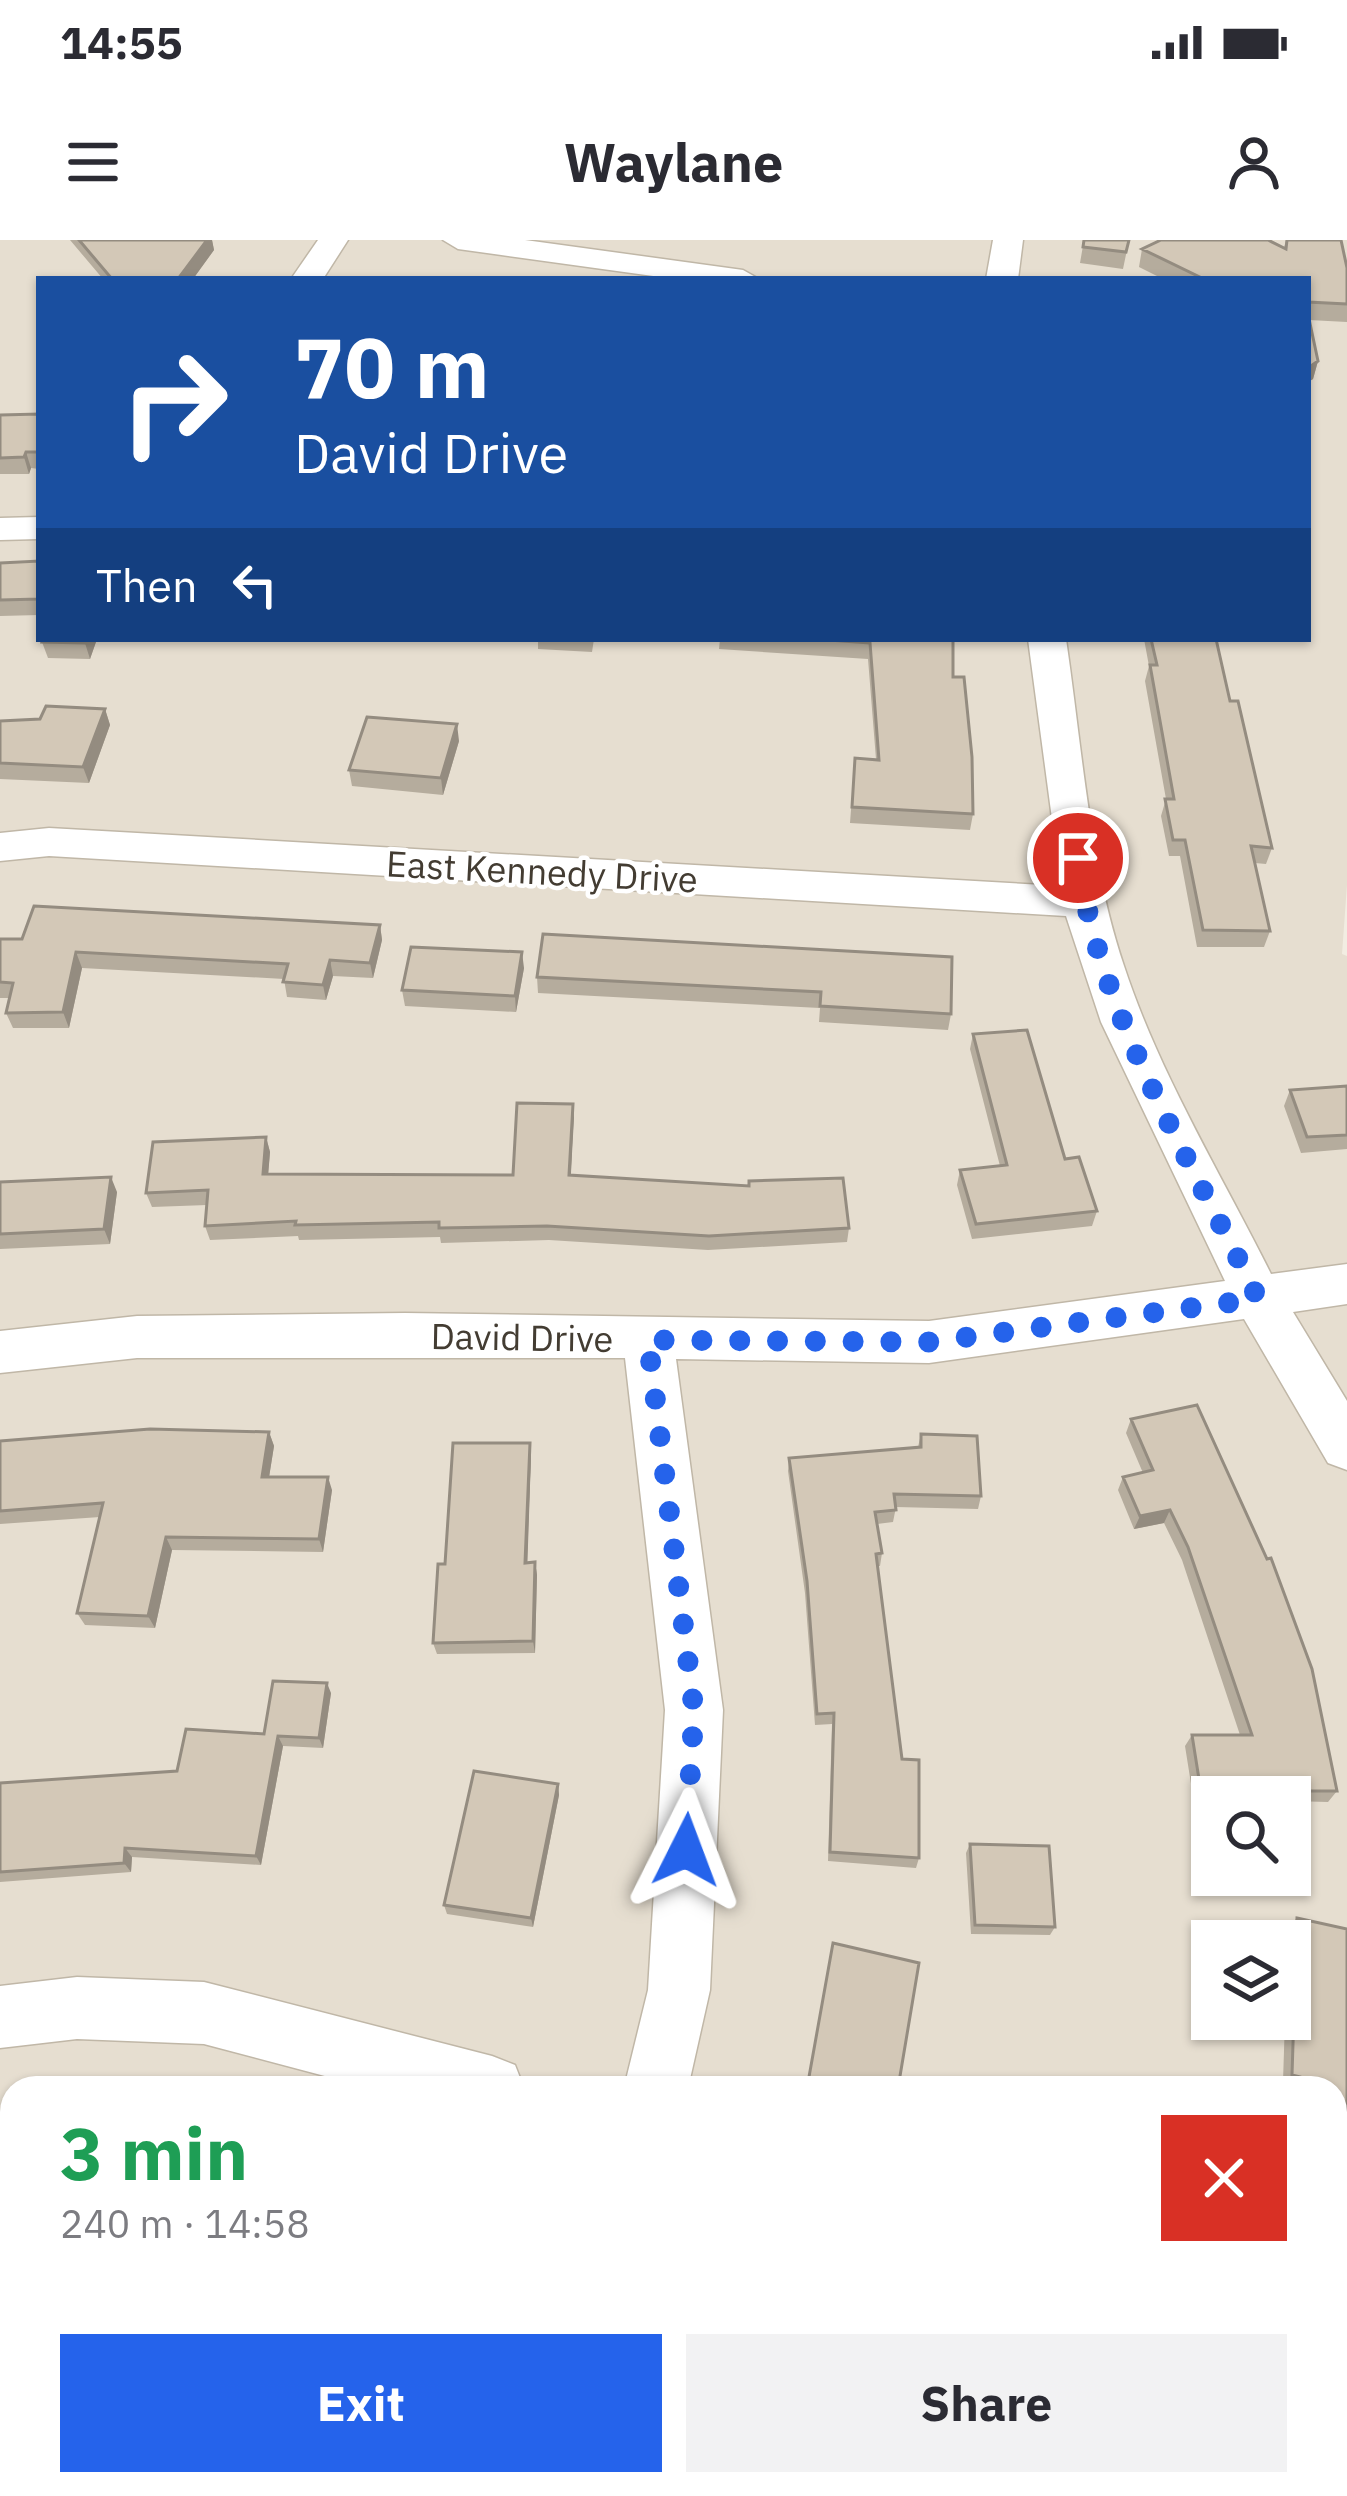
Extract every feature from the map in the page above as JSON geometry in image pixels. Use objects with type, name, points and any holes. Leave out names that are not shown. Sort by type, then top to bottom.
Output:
[{"type":"street","points":[[309,276],[332,240]]},
{"type":"street","points":[[458,240],[721,276]]},
{"type":"street","points":[[1002,276],[1008,240]]},
{"type":"street","points":[[0,529],[36,527]]},
{"type":"street","points":[[1047,642],[1084,902],[1123,1022],[1258,1299],[1347,1448]]},
{"type":"street","name":"East Kennedy Drive","points":[[0,847],[73,843],[1084,902]]},
{"type":"street","name":"David Drive","points":[[0,1352],[137,1337],[405,1334],[929,1342],[1347,1284]]},
{"type":"street","points":[[648,1340],[694,1710],[679,1990],[659,2076]]},
{"type":"street","points":[[0,2017],[77,2008],[204,2013],[446,2076]]},
{"type":"shaded area","points":[[0,240],[1347,240],[1347,885],[1342,954],[1347,956],[1347,2076],[0,2076]]},
{"type":"building","points":[[79,240],[207,240],[180,276],[109,276]]},
{"type":"building","points":[[1084,240],[1129,240],[1126,252],[1083,247]]},
{"type":"building","points":[[1161,240],[1268,240],[1286,249],[1287,240],[1341,240],[1347,304],[1311,302],[1311,276],[1198,276],[1142,249]]},
{"type":"building","points":[[1311,328],[1318,361],[1311,366]]},
{"type":"building","points":[[36,414],[36,452],[0,458],[0,415]]},
{"type":"building","points":[[36,561],[36,599],[0,600],[0,563]]},
{"type":"building","points":[[856,642],[953,642],[953,677],[964,677],[973,814],[852,807],[855,758],[879,760],[870,643]]},
{"type":"building","points":[[1152,642],[1217,642],[1230,701],[1238,701],[1272,848],[1251,846],[1270,931],[1203,930],[1185,840],[1173,840],[1165,799],[1174,799],[1150,665],[1157,665]]},
{"type":"building","points":[[46,706],[105,709],[83,767],[0,763],[0,721],[40,719]]},
{"type":"building","points":[[367,717],[457,724],[441,778],[349,770]]},
{"type":"building","points":[[34,906],[380,925],[370,963],[330,960],[323,985],[283,982],[288,964],[76,952],[63,1012],[6,1013],[13,983],[0,982],[0,939],[22,939]]},
{"type":"building","points":[[543,934],[952,957],[951,1014],[820,1006],[821,992],[537,977]]},
{"type":"building","points":[[411,947],[522,952],[515,996],[402,990]]},
{"type":"building","points":[[1027,1030],[1065,1159],[1079,1157],[1097,1211],[976,1224],[960,1170],[1007,1165],[973,1034]]},
{"type":"building","points":[[1347,1086],[1347,1135],[1307,1137],[1290,1090]]},
{"type":"building","points":[[517,1103],[573,1104],[569,1175],[749,1186],[749,1181],[843,1178],[849,1228],[709,1236],[547,1226],[439,1228],[439,1222],[205,1226],[208,1190],[146,1193],[153,1142],[266,1137],[263,1174],[513,1175]]},
{"type":"building","points":[[111,1177],[104,1229],[0,1234],[0,1182]]},
{"type":"building","points":[[1197,1405],[1267,1559],[1271,1558],[1312,1669],[1337,1791],[1311,1791],[1311,1776],[1199,1776],[1192,1735],[1252,1735],[1188,1547],[1170,1510],[1140,1516],[1123,1477],[1153,1470],[1131,1419]]},
{"type":"building","points":[[150,1429],[269,1432],[262,1477],[328,1477],[319,1539],[166,1537],[148,1616],[77,1613],[103,1503],[0,1511],[0,1441]]},
{"type":"building","points":[[921,1434],[977,1436],[981,1496],[894,1494],[896,1510],[875,1512],[902,1759],[919,1760],[919,1858],[830,1852],[834,1713],[817,1714],[807,1581],[789,1458],[921,1447]]},
{"type":"building","points":[[453,1443],[530,1443],[525,1563],[535,1562],[533,1641],[433,1643],[438,1564],[445,1564]]},
{"type":"building","points":[[273,1681],[327,1683],[319,1738],[278,1736],[256,1856],[125,1848],[124,1863],[0,1872],[0,1783],[177,1771],[186,1729],[264,1734]]},
{"type":"building","points":[[474,1771],[558,1784],[531,1918],[444,1905]]},
{"type":"building","points":[[970,1844],[1049,1846],[1055,1927],[975,1925]]},
{"type":"building","points":[[1311,1921],[1347,1929],[1347,2076],[1292,2075],[1293,2040],[1311,2040]]},
{"type":"building","points":[[833,1943],[919,1963],[900,2076],[809,2076]]},
{"type":"route","points":[[686,1850],[694,1710],[648,1340],[929,1342],[1258,1299],[1123,1022],[1084,902],[1078,858]]}]
